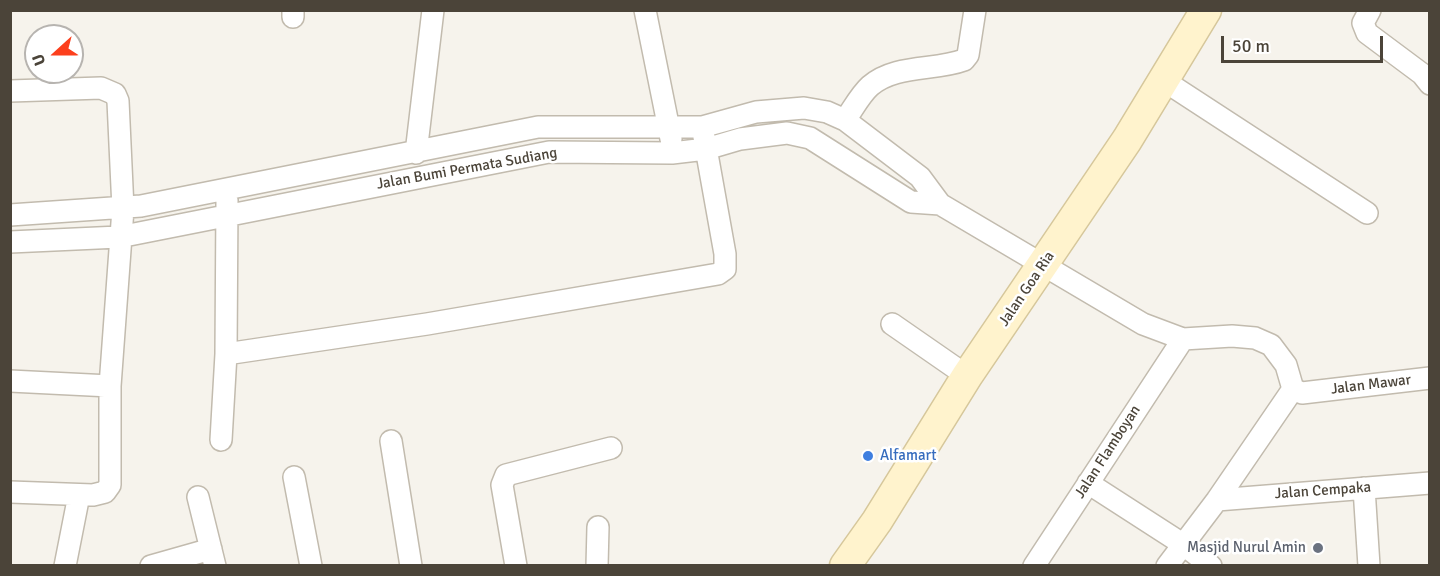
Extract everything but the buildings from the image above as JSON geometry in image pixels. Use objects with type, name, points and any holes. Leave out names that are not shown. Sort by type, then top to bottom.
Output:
[{"type":"main road","name":"Jalan Goa Ria","points":[[844,566],[877,521],[967,376],[1043,266],[1206,10]]},
{"type":"street","points":[[416,153],[433,10]]},
{"type":"street","points":[[645,10],[670,126],[672,153]]},
{"type":"street","points":[[845,120],[868,87],[879,79],[910,70],[964,60],[968,56],[975,10]]},
{"type":"street","points":[[1370,10],[1363,23],[1367,33],[1422,74],[1430,84]]},
{"type":"street","points":[[1163,80],[1367,213]]},
{"type":"street","points":[[10,91],[101,88],[115,94],[123,209],[119,237],[110,386],[110,485],[105,492],[98,494],[10,492]]},
{"type":"street","name":"Jalan Bumi Permata Sudiang","points":[[10,215],[123,209],[416,153],[538,127],[702,127],[756,112],[804,108],[827,112],[845,120],[920,177],[940,204]]},
{"type":"street","points":[[626,127],[627,152]]},
{"type":"street","points":[[226,354],[428,324],[718,274],[725,269],[725,258],[702,127]]},
{"type":"street","name":"Jalan Bumi Permata Sudiang","points":[[10,242],[119,237],[549,152],[672,153],[706,149],[740,139],[787,133],[810,138],[911,202],[940,204]]},
{"type":"street","points":[[221,440],[226,354],[228,214],[226,190]]},
{"type":"street","points":[[940,204],[1143,324],[1183,339],[1232,336],[1255,338],[1271,345],[1303,391],[1218,500],[1181,543],[1167,566]]},
{"type":"street","points":[[892,324],[967,376]]},
{"type":"street","name":"Jalan Flamboyan","points":[[1034,566],[1183,339]]},
{"type":"street","name":"Jalan Mawar","points":[[1303,391],[1430,378]]},
{"type":"street","points":[[10,381],[110,386]]},
{"type":"street","points":[[391,441],[411,566]]},
{"type":"street","points":[[516,566],[502,485],[506,475],[611,448]]},
{"type":"street","points":[[294,477],[311,566]]},
{"type":"street","points":[[1088,483],[1181,543],[1210,566]]},
{"type":"street","name":"Jalan Cempaka","points":[[1218,500],[1430,483]]},
{"type":"street","points":[[1365,488],[1369,566]]},
{"type":"street","points":[[65,566],[79,495]]},
{"type":"street","points":[[151,566],[213,557],[198,497]]},
{"type":"street","points":[[597,566],[598,527]]},
{"type":"place","name":"Alfamart","points":[[868,456]]},
{"type":"place","name":"Masjid Nurul Amin","points":[[1318,548]]}]
